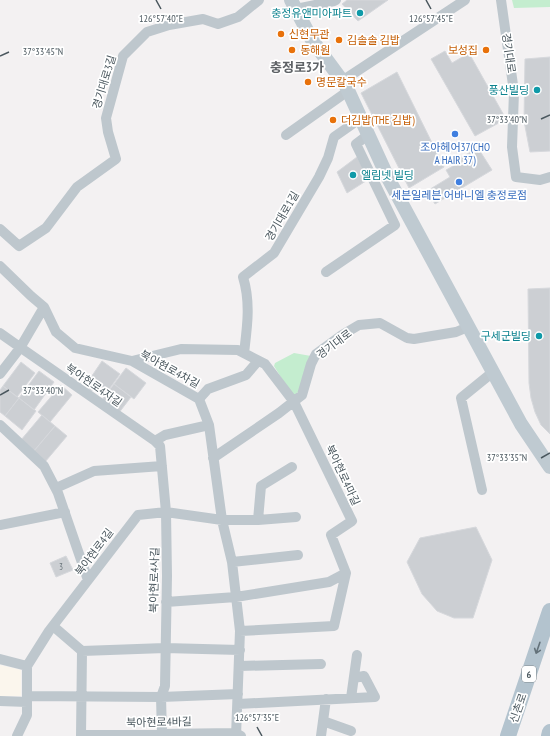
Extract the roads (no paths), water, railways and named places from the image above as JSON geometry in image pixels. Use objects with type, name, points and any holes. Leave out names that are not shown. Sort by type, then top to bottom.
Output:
[{"type":"main road","points":[[294,4],[312,40],[345,86],[388,178],[468,327],[521,424],[550,467]]},
{"type":"main road","name":"신촌로","points":[[508,736],[550,611]]},
{"type":"main road","points":[[549,736],[550,732]]},
{"type":"street","name":"경기대로3길","points":[[0,229],[19,246],[46,228],[76,187],[116,159],[108,132],[106,118],[123,56],[146,32],[169,25],[203,19],[218,24],[238,17],[259,0]]},
{"type":"street","points":[[294,4],[334,2],[336,0]]},
{"type":"street","points":[[286,135],[345,86],[465,0]]},
{"type":"street","name":"경기대로","points":[[501,0],[514,92],[512,147],[516,177],[540,180],[550,177]]},
{"type":"street","name":"경기대로1길","points":[[244,353],[248,312],[247,290],[244,277],[274,253],[319,177],[328,158],[334,137],[361,118]]},
{"type":"street","points":[[326,272],[395,225],[356,144],[368,135]]},
{"type":"street","name":"북아현로4차길","points":[[0,266],[30,296],[44,307],[56,332],[75,348],[132,361],[199,399]]},
{"type":"street","points":[[0,374],[20,348],[44,307]]},
{"type":"street","name":"경기대로","points":[[294,402],[302,395],[310,364],[316,354],[342,335],[359,326],[380,323],[407,338],[414,339],[456,332],[468,327]]},
{"type":"street","name":"북아현로4자길","points":[[0,333],[154,441]]},
{"type":"street","name":"북아현로4마길","points":[[132,361],[181,349],[238,350],[265,364],[294,402],[352,521],[332,536],[346,573]]},
{"type":"street","points":[[238,735],[240,631],[232,562],[222,520],[210,425],[199,399],[208,390],[246,374],[258,361]]},
{"type":"street","points":[[482,490],[461,398],[493,372]]},
{"type":"street","points":[[214,458],[294,402]]},
{"type":"street","points":[[0,424],[44,466],[56,488],[88,580]]},
{"type":"street","points":[[210,425],[165,435],[154,441],[160,446],[166,512],[222,520],[258,520],[296,517]]},
{"type":"street","points":[[56,488],[94,471],[162,466]]},
{"type":"street","points":[[258,520],[260,486],[292,467]]},
{"type":"street","points":[[0,525],[65,512]]},
{"type":"street","name":"북아현로4길","points":[[27,666],[53,626],[138,515],[166,512]]},
{"type":"street","name":"북아현로4사길","points":[[162,734],[161,697],[165,686],[166,512]]},
{"type":"street","points":[[232,562],[298,555]]},
{"type":"street","points":[[166,602],[236,597],[328,582],[346,573]]},
{"type":"street","points":[[240,631],[334,626],[346,573]]},
{"type":"street","points":[[53,626],[82,651],[165,648],[240,650]]},
{"type":"street","name":"북아현로4바길","points":[[82,651],[81,736],[162,734],[238,735]]},
{"type":"street","points":[[351,698],[357,655]]},
{"type":"street","points":[[0,659],[27,666],[27,715],[17,736]]},
{"type":"street","points":[[239,666],[320,664]]},
{"type":"street","points":[[0,701],[82,697],[326,699],[375,697],[364,676],[354,678]]},
{"type":"street","points":[[321,736],[326,699]]},
{"type":"street","points":[[323,721],[351,731]]},
{"type":"place","name":"충정유앤미아파트","points":[[360,13]]},
{"type":"place","name":"신현무관","points":[[281,34]]},
{"type":"place","name":"김솔솔 김밥","points":[[339,40]]},
{"type":"place","name":"동해원","points":[[292,50]]},
{"type":"place","name":"보성집","points":[[486,50]]},
{"type":"place","name":"명문칼국수","points":[[308,82]]},
{"type":"place","name":"풍산빌딩","points":[[537,90]]},
{"type":"place","name":"더김밥(THE 김밥)","points":[[333,120]]},
{"type":"place","name":"조아헤어37(CHO A HAIR 37)","points":[[455,134]]},
{"type":"place","name":"엘림넷 빌딩","points":[[353,175]]},
{"type":"place","name":"세븐일레븐 어바니엘 충정로점","points":[[459,182]]},
{"type":"place","name":"구세군빌딩","points":[[539,336]]},
{"type":"district","name":"충정로3가","points":[[297,67]]}]
